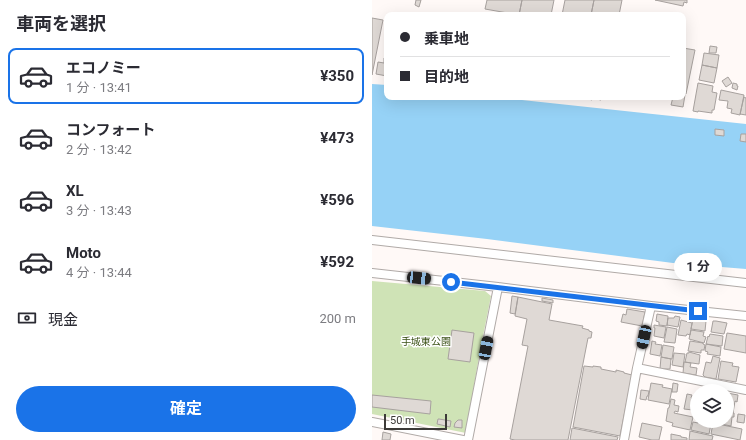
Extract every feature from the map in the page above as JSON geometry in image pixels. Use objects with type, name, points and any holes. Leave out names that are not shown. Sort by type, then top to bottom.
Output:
[{"type":"street","points":[[372,240],[746,283]]},
{"type":"street","points":[[372,273],[746,316]]},
{"type":"street","points":[[468,440],[498,287]]},
{"type":"street","points":[[624,440],[637,368],[651,306]]},
{"type":"street","points":[[637,368],[746,390]]},
{"type":"street","points":[[372,422],[463,440]]},
{"type":"green space","name":"手城東公園","points":[[372,281],[485,291],[491,296],[466,433],[372,414]]},
{"type":"water","points":[[372,84],[384,85],[384,100],[521,100],[746,124],[746,269],[673,263],[372,226]]},
{"type":"building","points":[[416,0],[421,0],[419,7],[415,5]]},
{"type":"building","points":[[487,0],[522,0],[520,12],[502,12],[485,9]]},
{"type":"building","points":[[522,0],[554,0],[552,12],[520,12]]},
{"type":"building","points":[[565,0],[594,0],[592,12],[563,12]]},
{"type":"building","points":[[594,0],[622,0],[620,12],[592,12]]},
{"type":"building","points":[[655,0],[687,0],[687,3],[684,2],[683,6]]},
{"type":"building","points":[[372,18],[383,20],[372,75]]},
{"type":"building","points":[[710,46],[717,47],[716,53],[709,53]]},
{"type":"building","points":[[686,48],[695,50],[686,94]]},
{"type":"building","points":[[704,53],[719,55],[717,68],[702,65]]},
{"type":"building","points":[[378,62],[384,63],[384,75],[376,74]]},
{"type":"building","points":[[702,65],[717,68],[714,83],[699,80]]},
{"type":"building","points":[[728,77],[732,83],[726,87],[722,81]]},
{"type":"building","points":[[698,83],[713,86],[712,92],[717,93],[714,110],[712,110],[712,113],[693,111]]},
{"type":"building","points":[[733,83],[737,84],[737,90],[732,88]]},
{"type":"building","points":[[721,90],[744,95],[740,115],[731,113],[732,109],[727,108],[728,101],[719,100]]},
{"type":"building","points":[[744,97],[746,98],[746,115],[740,114]]},
{"type":"building","points":[[672,100],[684,100],[683,107],[671,105]]},
{"type":"building","points":[[715,129],[724,130],[724,136],[715,135]]},
{"type":"building","points":[[741,134],[746,134],[746,142],[740,141]]},
{"type":"building","points":[[512,296],[518,297],[515,314],[510,313]]},
{"type":"building","points":[[518,297],[552,304],[549,320],[583,326],[582,328],[592,332],[591,338],[588,338],[568,440],[510,439],[528,346],[522,345],[527,319],[515,316]]},
{"type":"building","points":[[542,298],[553,300],[553,303],[542,301]]},
{"type":"building","points":[[627,309],[645,312],[642,326],[621,322],[623,314],[626,315]]},
{"type":"building","points":[[657,314],[668,316],[667,326],[659,325],[659,322],[656,321]]},
{"type":"building","points":[[675,316],[680,317],[678,327],[667,325],[668,318],[674,318]]},
{"type":"building","points":[[693,319],[706,321],[705,331],[691,329]]},
{"type":"building","points":[[681,320],[692,323],[690,335],[678,335]]},
{"type":"building","points":[[713,321],[727,323],[724,334],[711,332]]},
{"type":"building","points":[[654,325],[666,327],[664,338],[654,336]]},
{"type":"building","points":[[667,327],[677,329],[675,343],[664,342]]},
{"type":"building","points":[[452,330],[474,333],[470,362],[448,359]]},
{"type":"building","points":[[691,330],[704,332],[703,336],[706,337],[704,343],[689,339]]},
{"type":"building","points":[[727,333],[746,336],[746,353],[724,349]]},
{"type":"building","points":[[710,334],[723,336],[722,346],[706,344]]},
{"type":"building","points":[[652,341],[656,342],[655,344],[662,345],[660,356],[650,354]]},
{"type":"building","points":[[690,341],[703,343],[705,345],[704,350],[701,350],[701,353],[688,351]]},
{"type":"building","points":[[706,344],[721,347],[720,356],[707,354],[708,352],[705,351]]},
{"type":"building","points":[[663,345],[674,347],[672,359],[661,357]]},
{"type":"building","points":[[689,352],[700,355],[699,364],[685,362],[687,353]]},
{"type":"building","points":[[674,353],[685,354],[683,367],[672,365]]},
{"type":"building","points":[[713,356],[720,358],[716,379],[705,377],[703,375],[706,362],[711,363]]},
{"type":"building","points":[[661,357],[671,359],[670,369],[660,369]]},
{"type":"building","points":[[721,361],[733,363],[732,366],[739,367],[736,382],[718,379]]},
{"type":"building","points":[[684,362],[691,363],[690,367],[697,368],[696,375],[683,373]]},
{"type":"building","points":[[584,366],[601,367],[601,369],[616,372],[616,370],[632,375],[620,436],[573,427]]},
{"type":"building","points":[[651,383],[663,385],[662,387],[672,389],[669,404],[648,400]]},
{"type":"building","points":[[673,383],[678,384],[677,392],[672,392]]},
{"type":"building","points":[[641,390],[649,391],[646,400],[640,399]]},
{"type":"building","points":[[687,394],[690,395],[690,410],[684,409]]},
{"type":"building","points":[[734,394],[738,395],[737,402],[735,401],[734,407]]},
{"type":"building","points":[[372,395],[431,401],[430,414],[372,407]]},
{"type":"building","points":[[671,399],[675,400],[674,405],[679,406],[678,412],[675,411],[674,413],[690,416],[690,430],[672,426],[673,423],[666,421]]},
{"type":"building","points":[[738,414],[745,415],[744,423],[737,422]]},
{"type":"building","points":[[438,419],[451,421],[450,427],[437,424]]},
{"type":"building","points":[[458,420],[462,420],[462,428],[454,427]]},
{"type":"building","points":[[642,423],[662,427],[659,440],[639,437]]},
{"type":"building","points":[[734,427],[742,429],[740,440],[711,434],[712,428]]},
{"type":"building","points":[[572,428],[618,437],[617,440],[570,440]]},
{"type":"building","points":[[692,428],[710,428],[709,434],[691,430]]},
{"type":"building","points":[[690,431],[713,436],[712,440],[689,440]]},
{"type":"building","points":[[383,432],[391,434],[390,440],[382,440]]},
{"type":"building","points":[[671,434],[687,438],[687,440],[671,440]]},
{"type":"route","points":[[451,282],[698,311]]}]
